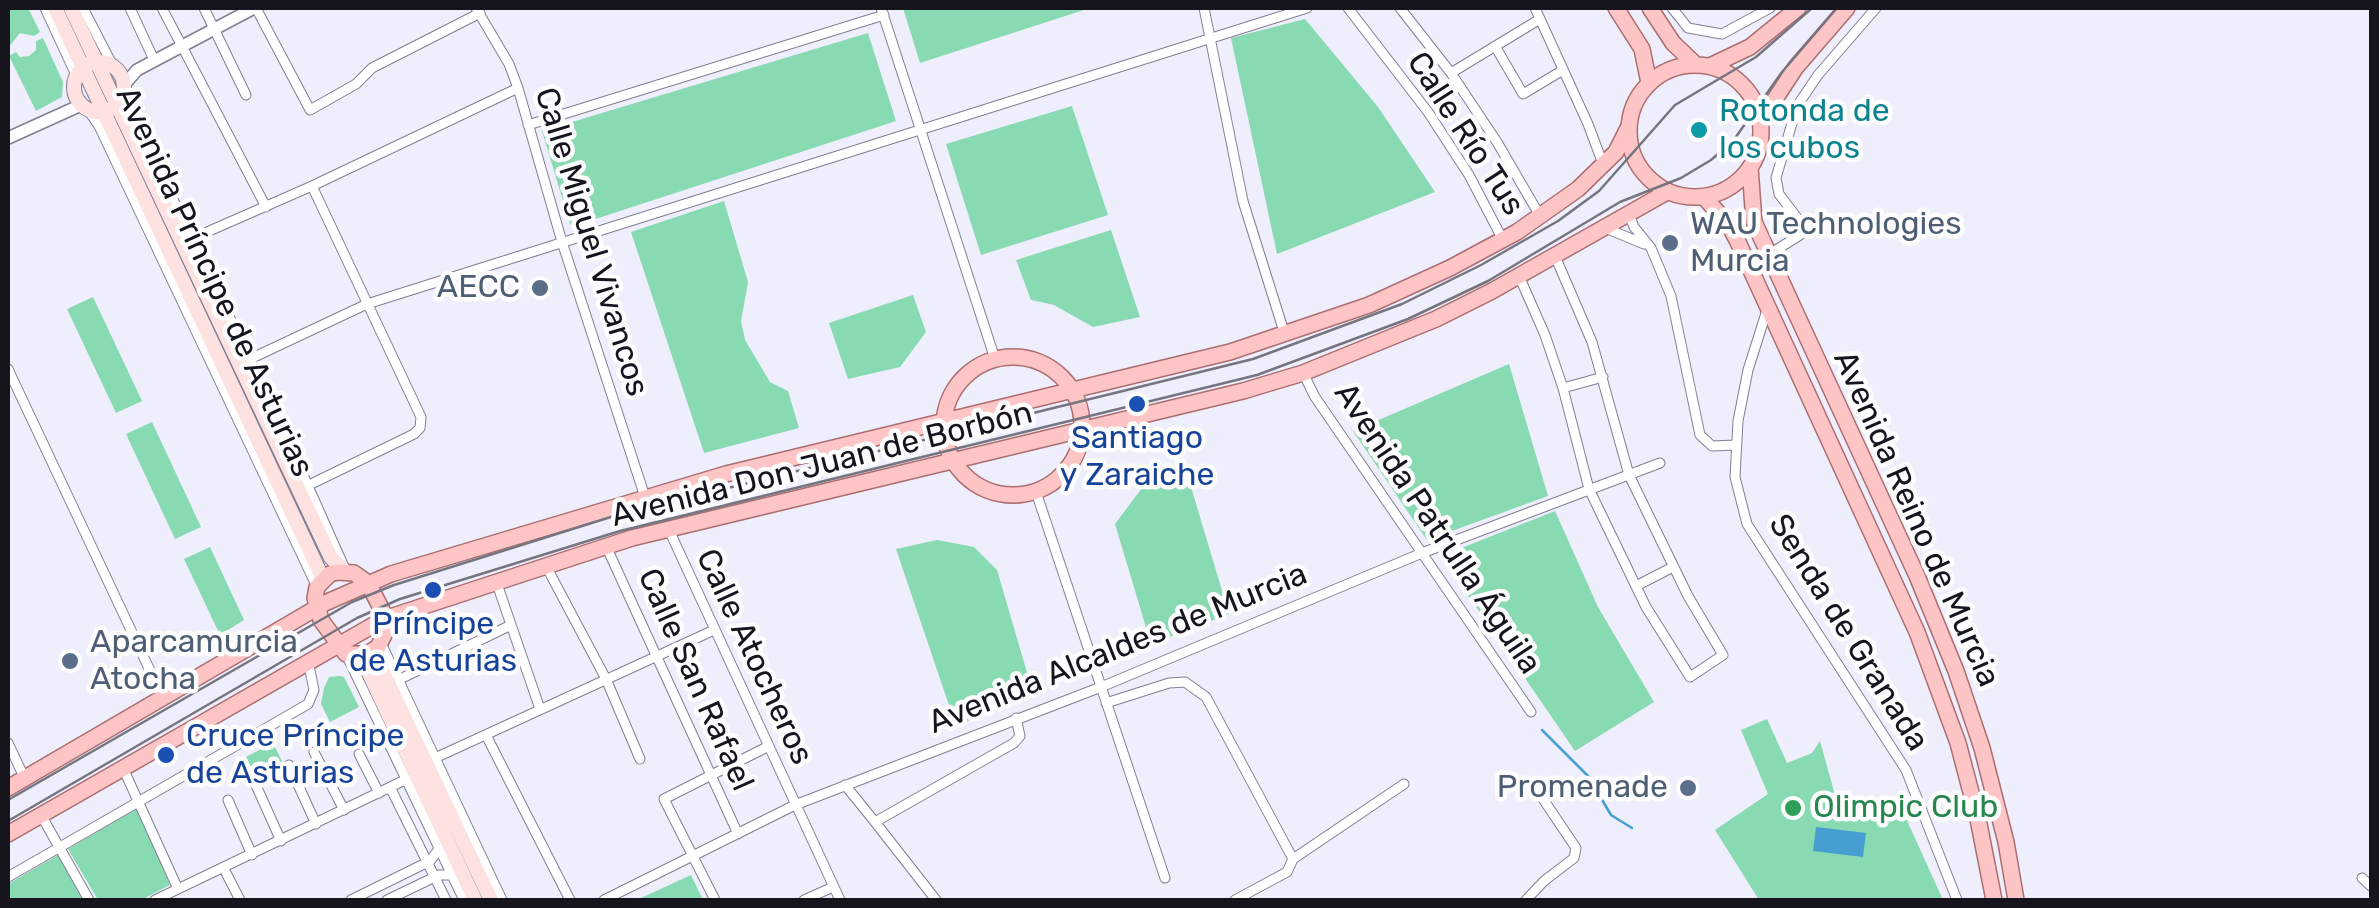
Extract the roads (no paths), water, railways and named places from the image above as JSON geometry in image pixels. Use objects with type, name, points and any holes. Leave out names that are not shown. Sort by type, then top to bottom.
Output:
[{"type":"main road","name":"Avenida Príncipe de Asturias","points":[[55,8],[85,68],[118,104],[331,558],[346,572]]},
{"type":"main road","name":"Avenida Príncipe de Asturias","points":[[72,8],[85,68],[83,106],[320,583]]},
{"type":"main road","points":[[1616,8],[1642,49],[1648,83]]},
{"type":"main road","points":[[1650,8],[1673,43],[1702,65],[1728,74],[1744,86],[1755,103],[1761,138],[1750,167],[1732,186],[1704,198],[1667,192],[1650,181],[1638,166],[1630,148],[1628,128],[1634,104],[1648,83],[1665,71],[1702,65],[1750,47],[1798,8]]},
{"type":"main road","points":[[1760,122],[1786,79],[1848,8]]},
{"type":"main road","points":[[85,68],[116,68],[124,86],[118,104],[83,106],[85,68]]},
{"type":"main road","name":"Avenida Don Juan de Borbón","points":[[8,788],[316,608],[368,583],[645,497],[1286,335],[1369,305],[1503,240],[1540,216],[1578,189],[1616,152],[1628,128]]},
{"type":"main road","name":"Avenida Reino de Murcia","points":[[1750,167],[1750,208],[1768,255],[1923,590],[1956,672],[1982,748],[2016,900]]},
{"type":"main road","name":"Avenida Don Juan de Borbón","points":[[8,834],[308,661],[360,650],[384,619],[606,546],[1303,373],[1436,319],[1667,192]]},
{"type":"main road","name":"Avenida Reino de Murcia","points":[[1704,198],[1729,225],[1934,674],[1970,786],[1994,900]]},
{"type":"main road","points":[[1017,357],[1039,362],[1058,374],[1072,391],[1080,410],[1082,430],[1078,450],[1054,482],[1036,492],[1012,496],[989,492],[969,480],[954,462],[944,422],[954,389],[972,370],[995,359],[1017,357]]},
{"type":"main road","points":[[360,650],[384,619],[368,583],[346,572],[330,574],[320,583],[316,608],[326,630],[360,650],[491,900]]},
{"type":"main road","points":[[360,650],[475,900]]},
{"type":"street","points":[[44,8],[85,68]]},
{"type":"street","points":[[83,8],[116,68],[138,70]]},
{"type":"street","points":[[130,8],[154,60]]},
{"type":"street","points":[[162,8],[266,207]]},
{"type":"street","points":[[204,8],[246,95]]},
{"type":"street","points":[[346,572],[309,485],[128,106],[124,86],[154,60],[255,8],[310,110],[356,84],[372,68],[478,10]]},
{"type":"street","points":[[1204,8],[1243,201],[1286,335]]},
{"type":"street","points":[[250,359],[367,304],[1307,8]]},
{"type":"street","name":"Calle Río Tus","points":[[1348,8],[1428,112],[1469,176],[1503,240]]},
{"type":"street","points":[[1400,8],[1451,72],[1540,216]]},
{"type":"street","points":[[1536,8],[1603,164]]},
{"type":"street","points":[[1672,8],[1688,28],[1722,34],[1770,8]]},
{"type":"street","points":[[1768,255],[1800,235],[1801,223],[1780,194],[1776,178],[1797,106],[1818,75],[1876,8]]},
{"type":"street","name":"Calle Miguel Vivancos","points":[[478,10],[518,88],[562,242],[645,497]]},
{"type":"street","points":[[528,125],[883,11],[995,359]]},
{"type":"street","points":[[1451,72],[1540,19]]},
{"type":"street","points":[[1495,46],[1523,94],[1563,70]]},
{"type":"street","points":[[190,239],[518,88]]},
{"type":"street","points":[[8,138],[83,106]]},
{"type":"street","points":[[309,485],[420,428],[421,417],[312,186]]},
{"type":"street","points":[[1629,214],[1651,248],[1671,296],[1700,435],[1712,446],[1736,445]]},
{"type":"street","points":[[1604,227],[1651,248]]},
{"type":"street","points":[[1518,276],[1545,335],[1563,388],[1589,489],[1636,586],[1690,677],[1723,655],[1672,567],[1628,474],[1603,377],[1581,313],[1555,256]]},
{"type":"street","name":"Senda de Granada","points":[[1768,308],[1748,370],[1738,421],[1735,477],[1748,524],[1906,770],[1957,900]]},
{"type":"street","points":[[8,369],[162,696]]},
{"type":"street","name":"Avenida Patrulla Águila","points":[[1303,373],[1315,397],[1531,712]]},
{"type":"street","points":[[1563,388],[1603,377]]},
{"type":"street","name":"Avenida Alcaldes de Murcia","points":[[604,900],[794,805],[1101,687],[1422,553],[1660,463]]},
{"type":"street","points":[[1036,492],[1165,878]]},
{"type":"street","name":"Calle Atocheros","points":[[668,530],[840,900]]},
{"type":"street","name":"Calle San Rafael","points":[[606,546],[738,834]]},
{"type":"street","points":[[546,566],[606,679],[640,759]]},
{"type":"street","points":[[1636,586],[1672,567]]},
{"type":"street","points":[[496,582],[540,710]]},
{"type":"street","points":[[398,680],[510,625]]},
{"type":"street","points":[[436,758],[714,630]]},
{"type":"street","points":[[360,650],[398,680],[502,900]]},
{"type":"street","points":[[360,650],[407,780],[464,900]]},
{"type":"street","points":[[8,877],[308,704],[314,690],[308,661]]},
{"type":"street","points":[[1106,704],[1142,690],[1185,682],[1206,697],[1294,859]]},
{"type":"street","points":[[875,822],[1014,742],[1020,736],[1016,718]]},
{"type":"street","points":[[486,735],[570,900]]},
{"type":"street","points":[[8,743],[24,779]]},
{"type":"street","points":[[715,900],[664,800],[767,746]]},
{"type":"street","points":[[314,752],[344,810]]},
{"type":"street","points":[[359,754],[379,793]]},
{"type":"street","points":[[289,766],[316,824]]},
{"type":"street","points":[[123,768],[178,888]]},
{"type":"street","points":[[155,900],[407,780]]},
{"type":"street","points":[[255,783],[281,841]]},
{"type":"street","points":[[1235,900],[1287,872],[1294,859],[1404,784]]},
{"type":"street","points":[[845,786],[936,900]]},
{"type":"street","points":[[390,788],[446,900]]},
{"type":"street","points":[[1526,900],[1574,858],[1576,848],[1539,793]]},
{"type":"street","points":[[228,800],[252,855]]},
{"type":"street","points":[[41,814],[89,900]]},
{"type":"street","points":[[351,900],[428,862],[439,849]]},
{"type":"street","points":[[224,869],[240,900]]},
{"type":"street","points":[[388,900],[434,877],[452,875]]},
{"type":"street","points":[[2362,878],[2372,886]]},
{"type":"street","points":[[804,900],[833,887]]},
{"type":"street","points":[[626,890],[630,900]]},
{"type":"water","points":[[1816,827],[1866,833],[1863,857],[1813,851]]},
{"type":"waterway","points":[[1542,730],[1588,776],[1611,815],[1632,828]]},
{"type":"tram line","points":[[8,800],[352,602],[394,585],[614,516],[1253,359],[1402,304],[1558,221],[1599,191],[1675,105],[1756,57],[1812,8]]},
{"type":"tram line","points":[[8,821],[357,618],[400,599],[620,531],[1257,375],[1408,319],[1488,281],[1620,202],[1681,178],[1711,160],[1733,141],[1782,72],[1837,8]]},
{"type":"place","name":"Rotonda de los cubos","points":[[1699,130]]},
{"type":"place","name":"WAU Technologies Murcia","points":[[1670,243]]},
{"type":"place","name":"AECC","points":[[540,288]]},
{"type":"place","name":"Santiago y Zaraiche","points":[[1137,404]]},
{"type":"place","name":"Príncipe de Asturias","points":[[433,590]]},
{"type":"place","name":"Aparcamurcia Atocha","points":[[70,661]]},
{"type":"place","name":"Cruce Príncipe de Asturias","points":[[166,755]]},
{"type":"place","name":"Promenade","points":[[1688,788]]},
{"type":"place","name":"Olimpic Club","points":[[1793,808]]}]
